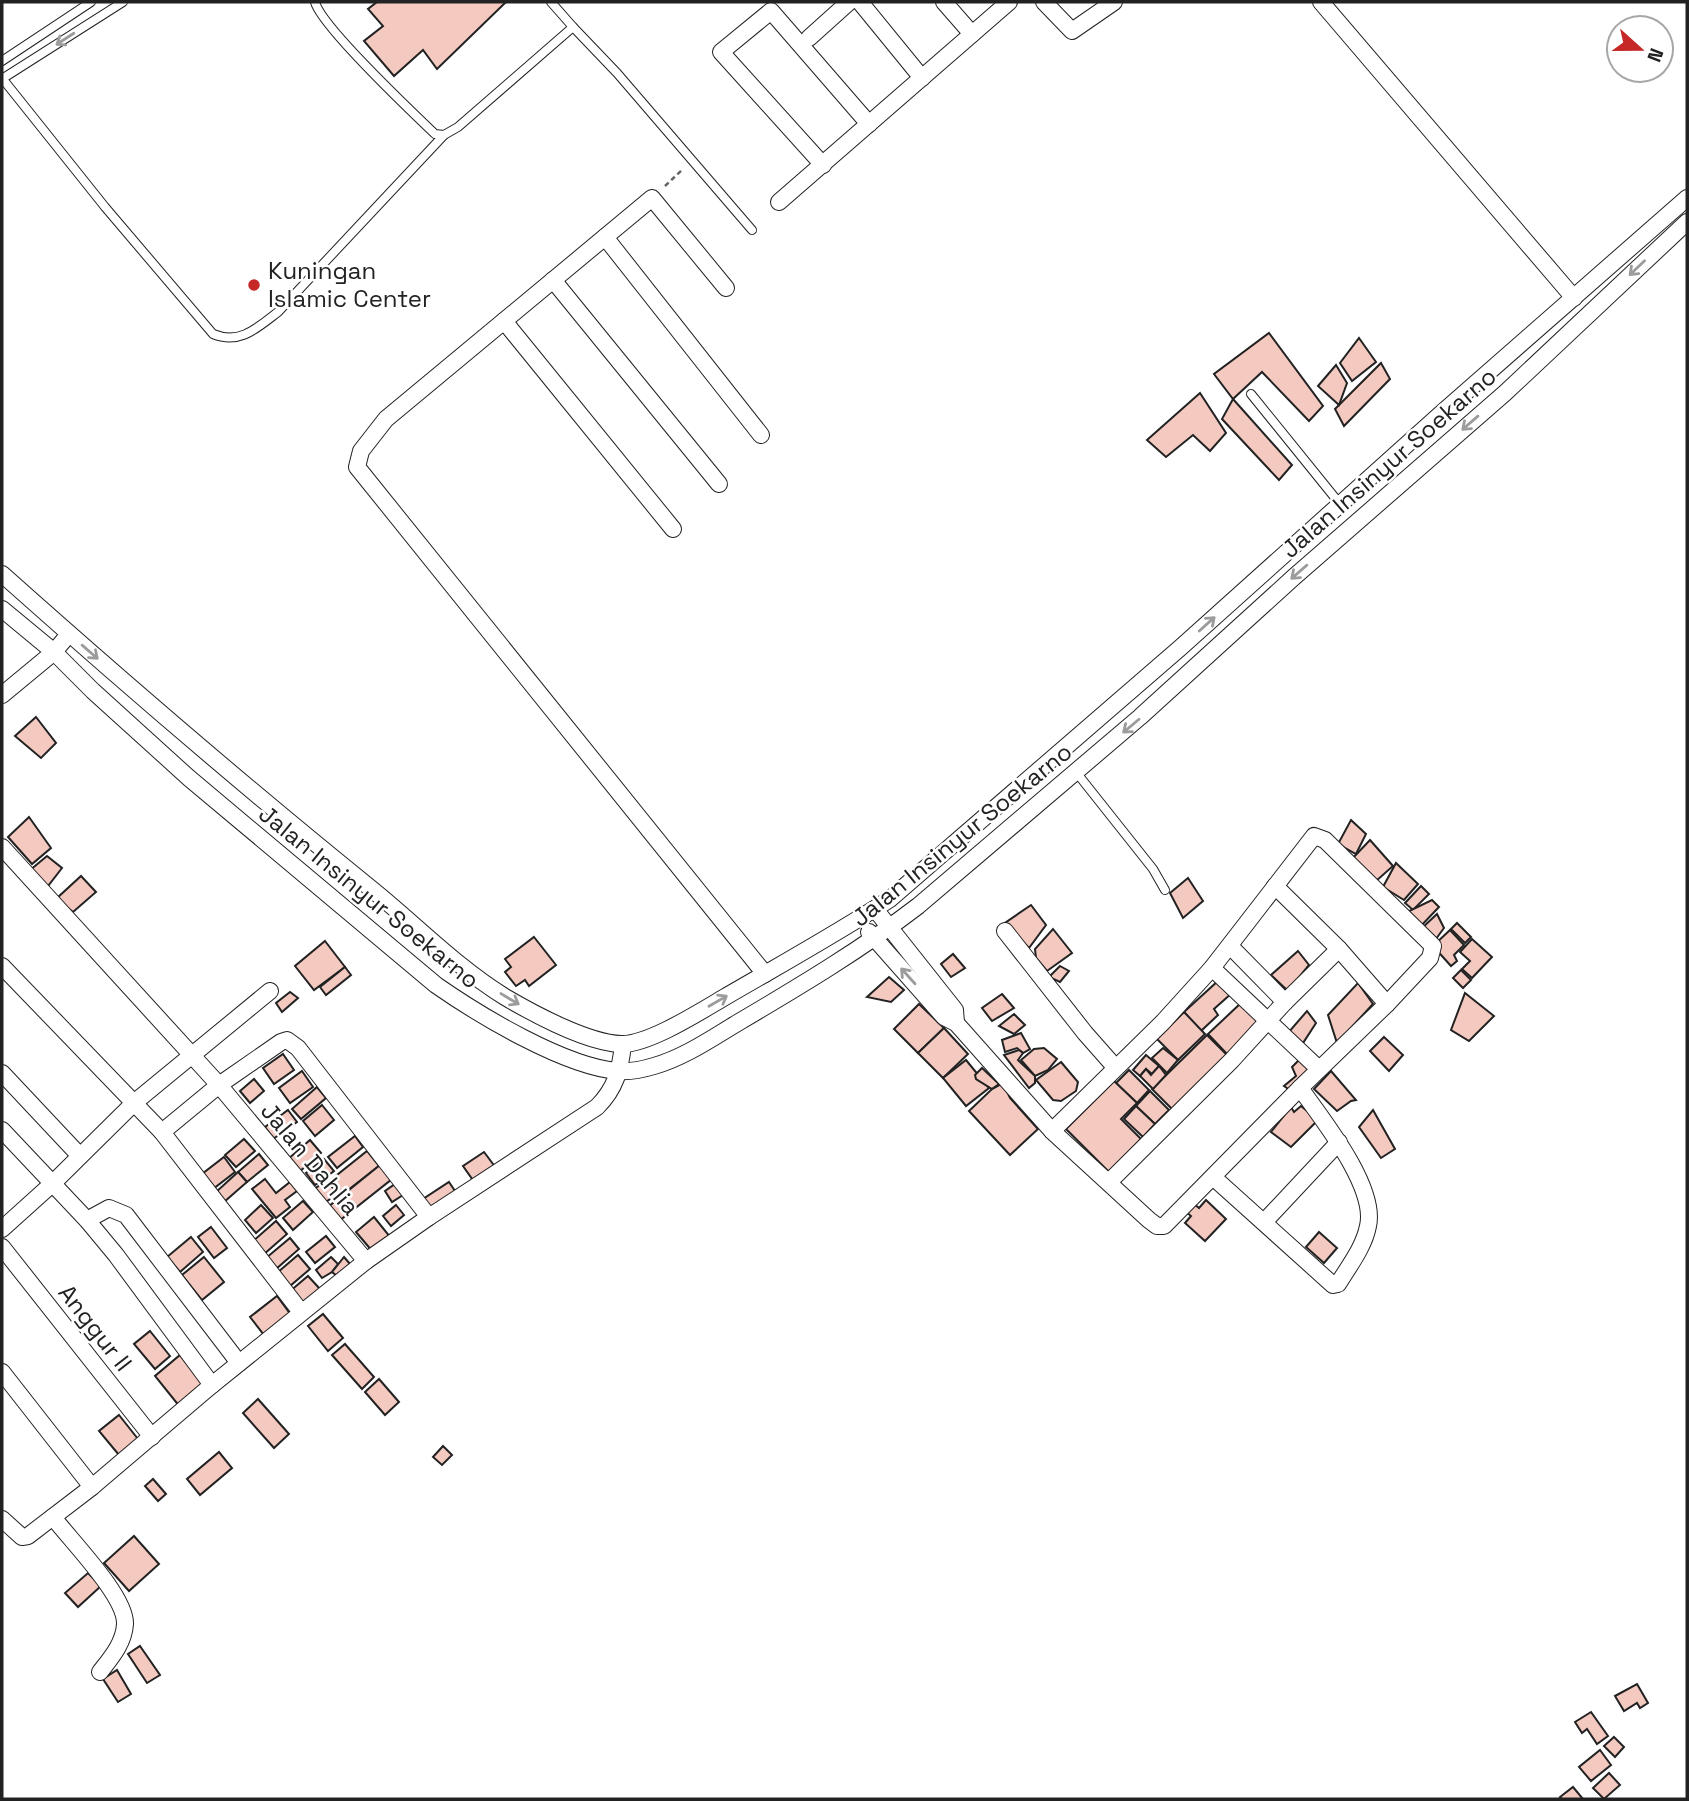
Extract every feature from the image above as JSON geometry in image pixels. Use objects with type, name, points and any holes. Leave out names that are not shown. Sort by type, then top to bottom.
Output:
[{"type":"street","points":[[809,38],[849,2]]},
{"type":"street","points":[[860,2],[922,78]]},
{"type":"street","points":[[944,2],[972,34]]},
{"type":"street","points":[[779,202],[1009,2]]},
{"type":"street","points":[[1044,2],[1072,31],[1114,2]]},
{"type":"street","points":[[1321,2],[1574,298]]},
{"type":"street","points":[[823,164],[721,52],[771,11],[869,124]]},
{"type":"street","points":[[726,288],[652,198],[386,419],[361,451],[356,467],[765,974]]},
{"type":"street","name":"Jalan Insinyur Soekarno","points":[[2,574],[211,755],[456,960],[503,996],[544,1018],[603,1042],[624,1045],[644,1040],[663,1030],[858,920],[942,856],[1687,198]]},
{"type":"street","name":"Jalan Insinyur Soekarno","points":[[2,609],[54,652],[189,778],[436,985],[466,1006],[566,1057],[619,1072],[653,1067],[677,1057],[771,1003],[891,927],[918,906],[1140,718],[1505,393],[1687,222]]},
{"type":"street","points":[[605,237],[761,435]]},
{"type":"street","points":[[553,280],[719,484]]},
{"type":"street","points":[[504,321],[673,529]]},
{"type":"street","points":[[2,695],[54,652],[69,634]]},
{"type":"street","points":[[1173,654],[1188,673]]},
{"type":"street","points":[[189,778],[211,755]]},
{"type":"street","points":[[858,920],[944,1017],[956,1023],[1052,1131],[1157,1226],[1164,1226],[1387,1004],[1430,958],[1433,950],[1430,942],[1319,836],[1314,836],[1212,968],[1163,1021],[1052,1131]]},
{"type":"street","name":"Jalan Dahlia","points":[[2,847],[191,1054],[366,1261]]},
{"type":"street","points":[[1275,886],[1339,948],[1387,1004]]},
{"type":"street","points":[[875,909],[955,1010],[956,1023]]},
{"type":"street","points":[[1005,931],[1115,1068]]},
{"type":"street","points":[[1230,946],[1285,1002]]},
{"type":"street","points":[[1109,1182],[1232,1060],[1339,948]]},
{"type":"street","points":[[436,985],[456,960]]},
{"type":"street","points":[[2,966],[162,1132],[301,1312]]},
{"type":"street","points":[[1212,968],[1319,1069]]},
{"type":"street","points":[[2,1229],[135,1102],[270,991]]},
{"type":"street","points":[[162,1132],[219,1086],[287,1040],[293,1043],[429,1217]]},
{"type":"street","points":[[2,1519],[22,1537],[28,1536],[92,1487],[212,1385],[366,1261],[597,1107],[615,1085],[624,1045]]},
{"type":"street","points":[[2,1073],[80,1156]]},
{"type":"street","points":[[1213,1177],[1333,1284],[1338,1284],[1366,1236],[1370,1210],[1339,1142],[1300,1088]]},
{"type":"street","points":[[2,1130],[87,1220],[116,1255],[212,1385]]},
{"type":"street","points":[[1265,1221],[1339,1142]]},
{"type":"street","points":[[87,1220],[109,1208],[126,1215],[239,1363]]},
{"type":"street","name":"Anggur II","points":[[2,1247],[152,1437]]},
{"type":"street","points":[[2,1372],[92,1487]]},
{"type":"street","points":[[53,1517],[121,1607],[125,1622],[123,1634],[111,1658],[100,1672]]},
{"type":"lane","points":[[2,61],[91,2]]},
{"type":"lane","points":[[122,2],[2,79],[105,207],[213,334],[226,339],[249,335],[278,312],[444,135],[458,127],[573,27]]},
{"type":"lane","points":[[315,2],[324,19],[402,103],[435,134],[444,135]]},
{"type":"lane","points":[[551,2],[617,73],[752,230]]},
{"type":"lane","points":[[1251,394],[1340,504]]},
{"type":"lane","points":[[1076,772],[1130,839],[1165,890]]},
{"type":"path","points":[[652,198],[693,160]]},
{"type":"building","points":[[377,2],[505,3],[437,69],[423,50],[394,76],[364,41],[383,26],[368,9]]},
{"type":"building","points":[[1269,333],[1323,406],[1309,421],[1262,372],[1233,399],[1214,374]]},
{"type":"building","points":[[1359,338],[1376,362],[1352,381],[1340,363]]},
{"type":"building","points":[[1381,363],[1390,379],[1344,426],[1335,409]]},
{"type":"building","points":[[1336,365],[1347,383],[1339,405],[1318,386]]},
{"type":"building","points":[[1200,393],[1226,433],[1210,451],[1193,435],[1166,457],[1147,440]]},
{"type":"building","points":[[1233,399],[1292,465],[1279,480],[1222,419]]},
{"type":"building","points":[[36,717],[56,743],[41,758],[15,736]]},
{"type":"building","points":[[29,817],[51,848],[32,864],[8,837]]},
{"type":"building","points":[[1351,820],[1366,834],[1356,854],[1338,844]]},
{"type":"building","points":[[1370,840],[1393,866],[1375,882],[1351,860]]},
{"type":"building","points":[[47,856],[62,868],[48,886],[29,871]]},
{"type":"building","points":[[1396,863],[1418,884],[1404,900],[1383,887]]},
{"type":"building","points":[[81,876],[96,892],[73,912],[56,899]]},
{"type":"building","points":[[1188,878],[1203,901],[1183,918],[1170,893]]},
{"type":"building","points":[[1421,886],[1429,894],[1413,910],[1405,903]]},
{"type":"building","points":[[1432,900],[1439,907],[1419,928],[1405,913]]},
{"type":"building","points":[[1031,905],[1046,925],[1029,948],[1013,932],[999,927]]},
{"type":"building","points":[[1437,914],[1444,928],[1433,943],[1421,929]]},
{"type":"building","points":[[1457,923],[1471,937],[1465,943],[1451,929]]},
{"type":"building","points":[[1053,929],[1072,953],[1047,971],[1036,958],[1035,949]]},
{"type":"building","points":[[1450,930],[1464,945],[1454,955],[1457,961],[1451,966],[1433,946]]},
{"type":"building","points":[[534,937],[556,965],[529,986],[525,980],[516,986],[505,972],[511,967],[505,959]]},
{"type":"building","points":[[1472,939],[1492,957],[1472,978],[1462,969],[1470,961],[1460,952]]},
{"type":"building","points":[[325,941],[345,967],[314,990],[295,966]]},
{"type":"building","points":[[1298,951],[1309,965],[1288,991],[1271,975]]},
{"type":"building","points":[[953,954],[965,968],[951,977],[941,964]]},
{"type":"building","points":[[1060,966],[1069,971],[1060,982],[1049,977]]},
{"type":"building","points":[[345,967],[351,975],[326,995],[320,987]]},
{"type":"building","points":[[1461,970],[1471,980],[1463,988],[1453,978]]},
{"type":"building","points":[[889,977],[904,990],[891,1002],[867,997]]},
{"type":"building","points":[[1219,980],[1232,993],[1214,1009],[1218,1015],[1201,1031],[1184,1012]]},
{"type":"building","points":[[1358,983],[1373,1004],[1337,1043],[1328,1015]]},
{"type":"building","points":[[290,992],[298,998],[282,1012],[276,1003]]},
{"type":"building","points":[[1465,993],[1494,1016],[1469,1041],[1451,1030]]},
{"type":"building","points":[[1002,994],[1014,1008],[992,1021],[982,1008]]},
{"type":"building","points":[[1242,1002],[1260,1022],[1227,1054],[1208,1034]]},
{"type":"building","points":[[919,1004],[944,1028],[918,1053],[894,1029]]},
{"type":"building","points":[[1307,1011],[1316,1023],[1303,1043],[1288,1033]]},
{"type":"building","points":[[1184,1012],[1205,1034],[1178,1060],[1157,1039]]},
{"type":"building","points":[[1014,1014],[1025,1025],[1014,1034],[999,1026]]},
{"type":"building","points":[[944,1028],[968,1054],[943,1078],[918,1053]]},
{"type":"building","points":[[1021,1033],[1030,1049],[1023,1053],[1017,1048],[1005,1052],[1002,1040]]},
{"type":"building","points":[[1207,1035],[1227,1055],[1172,1109],[1152,1089]]},
{"type":"building","points":[[1384,1037],[1403,1055],[1389,1071],[1370,1051]]},
{"type":"building","points":[[1044,1048],[1057,1059],[1048,1070],[1035,1076],[1021,1060],[1034,1049]]},
{"type":"building","points":[[1163,1048],[1178,1060],[1167,1073],[1152,1058]]},
{"type":"building","points":[[1019,1050],[1023,1053],[1018,1060],[1035,1076],[1035,1083],[1029,1088],[1004,1055]]},
{"type":"building","points":[[283,1054],[294,1070],[274,1084],[263,1068]]},
{"type":"building","points":[[1146,1055],[1159,1066],[1152,1074],[1146,1069],[1140,1076],[1133,1070]]},
{"type":"building","points":[[966,1060],[989,1088],[966,1106],[943,1078]]},
{"type":"building","points":[[1299,1060],[1311,1072],[1291,1091],[1284,1086],[1296,1076],[1292,1067]]},
{"type":"building","points":[[1061,1062],[1078,1082],[1076,1091],[1061,1101],[1053,1100],[1036,1080]]},
{"type":"building","points":[[1159,1066],[1166,1075],[1153,1089],[1140,1076],[1146,1069],[1151,1075]]},
{"type":"building","points":[[982,1068],[999,1084],[992,1089],[976,1079],[975,1075]]},
{"type":"building","points":[[1129,1070],[1149,1090],[1137,1103],[1116,1083]]},
{"type":"building","points":[[302,1071],[313,1087],[290,1103],[279,1088]]},
{"type":"building","points":[[1331,1071],[1356,1100],[1337,1111],[1314,1089]]},
{"type":"building","points":[[254,1079],[264,1091],[250,1103],[240,1091]]},
{"type":"building","points":[[1114,1081],[1137,1103],[1121,1119],[1141,1139],[1109,1172],[1066,1129]]},
{"type":"building","points":[[1003,1083],[1010,1098],[1038,1129],[1010,1155],[969,1111],[992,1089]]},
{"type":"building","points":[[317,1087],[326,1098],[301,1119],[292,1109]]},
{"type":"building","points":[[1150,1091],[1169,1110],[1155,1124],[1136,1106]]},
{"type":"building","points":[[322,1105],[334,1120],[315,1136],[303,1121]]},
{"type":"building","points":[[1136,1106],[1155,1124],[1143,1137],[1124,1119]]},
{"type":"building","points":[[1301,1106],[1318,1120],[1291,1147],[1271,1132],[1291,1107],[1294,1112]]},
{"type":"building","points":[[288,1110],[297,1122],[273,1139],[265,1127]]},
{"type":"building","points":[[1373,1110],[1395,1149],[1381,1158],[1359,1127]]},
{"type":"building","points":[[355,1136],[363,1147],[337,1168],[328,1157]]},
{"type":"building","points":[[244,1139],[255,1151],[236,1167],[225,1155]]},
{"type":"building","points":[[310,1140],[321,1153],[299,1172],[288,1159]]},
{"type":"building","points":[[367,1151],[379,1166],[343,1194],[332,1179]]},
{"type":"building","points":[[484,1152],[496,1168],[475,1183],[463,1166]]},
{"type":"building","points":[[259,1154],[268,1165],[247,1182],[238,1172]]},
{"type":"building","points":[[224,1157],[235,1172],[213,1189],[202,1174]]},
{"type":"building","points":[[324,1159],[334,1171],[315,1185],[306,1173]]},
{"type":"building","points":[[380,1165],[392,1179],[339,1221],[328,1207]]},
{"type":"building","points":[[238,1172],[247,1182],[224,1202],[216,1192]]},
{"type":"building","points":[[265,1179],[276,1193],[290,1182],[297,1191],[285,1200],[290,1207],[276,1218],[252,1189]]},
{"type":"building","points":[[327,1180],[337,1194],[323,1204],[313,1190]]},
{"type":"building","points":[[449,1182],[457,1194],[432,1211],[423,1199]]},
{"type":"building","points":[[395,1184],[403,1195],[392,1202],[385,1191]]},
{"type":"building","points":[[1206,1200],[1226,1219],[1205,1241],[1185,1223],[1191,1216],[1185,1211],[1193,1203],[1199,1208]]},
{"type":"building","points":[[303,1201],[313,1212],[293,1230],[283,1218]]},
{"type":"building","points":[[261,1205],[273,1218],[256,1233],[245,1220]]},
{"type":"building","points":[[396,1205],[404,1215],[391,1226],[383,1216]]},
{"type":"building","points":[[374,1217],[391,1238],[373,1252],[356,1232]]},
{"type":"building","points":[[276,1221],[287,1234],[263,1255],[252,1242]]},
{"type":"building","points":[[211,1227],[227,1248],[214,1258],[198,1237]]},
{"type":"building","points":[[1319,1232],[1337,1248],[1324,1263],[1306,1247]]},
{"type":"building","points":[[326,1236],[335,1247],[315,1263],[306,1252]]},
{"type":"building","points":[[191,1237],[203,1252],[180,1272],[167,1257]]},
{"type":"building","points":[[290,1238],[299,1249],[276,1269],[266,1258]]},
{"type":"building","points":[[298,1255],[310,1269],[290,1286],[278,1272]]},
{"type":"building","points":[[204,1257],[224,1282],[202,1300],[182,1275]]},
{"type":"building","points":[[331,1257],[338,1264],[322,1278],[316,1270]]},
{"type":"building","points":[[344,1257],[350,1264],[337,1276],[332,1272]]},
{"type":"building","points":[[308,1276],[320,1289],[301,1305],[289,1292]]},
{"type":"building","points":[[277,1296],[291,1315],[264,1335],[250,1317]]},
{"type":"building","points":[[323,1314],[343,1338],[328,1351],[308,1326]]},
{"type":"building","points":[[150,1331],[170,1356],[155,1369],[134,1344]]},
{"type":"building","points":[[345,1344],[374,1377],[362,1389],[332,1355]]},
{"type":"building","points":[[180,1355],[205,1387],[180,1407],[155,1376]]},
{"type":"building","points":[[379,1379],[399,1402],[385,1415],[365,1392]]},
{"type":"building","points":[[258,1399],[289,1434],[274,1448],[243,1413]]},
{"type":"building","points":[[119,1415],[138,1439],[119,1455],[99,1431]]},
{"type":"building","points":[[443,1446],[452,1455],[442,1465],[433,1457]]},
{"type":"building","points":[[219,1452],[232,1468],[200,1495],[187,1479]]},
{"type":"building","points":[[153,1479],[166,1494],[158,1501],[145,1486]]},
{"type":"building","points":[[134,1536],[159,1564],[129,1591],[104,1563]]},
{"type":"building","points":[[88,1573],[101,1586],[78,1607],[65,1593]]},
{"type":"building","points":[[140,1646],[160,1675],[147,1683],[128,1654]]},
{"type":"building","points":[[117,1670],[131,1694],[118,1702],[103,1679]]},
{"type":"building","points":[[1637,1684],[1648,1703],[1640,1708],[1637,1703],[1624,1711],[1615,1696]]},
{"type":"building","points":[[1591,1712],[1608,1736],[1597,1744],[1587,1729],[1582,1733],[1575,1722]]},
{"type":"building","points":[[1614,1737],[1624,1747],[1615,1757],[1604,1746]]},
{"type":"building","points":[[1600,1750],[1611,1765],[1591,1781],[1579,1767]]},
{"type":"building","points":[[1609,1773],[1620,1785],[1604,1799],[1593,1788]]},
{"type":"building","points":[[1573,1787],[1583,1799],[1560,1797]]},
{"type":"place","name":"Kuningan Islamic Center","points":[[254,285]]}]
